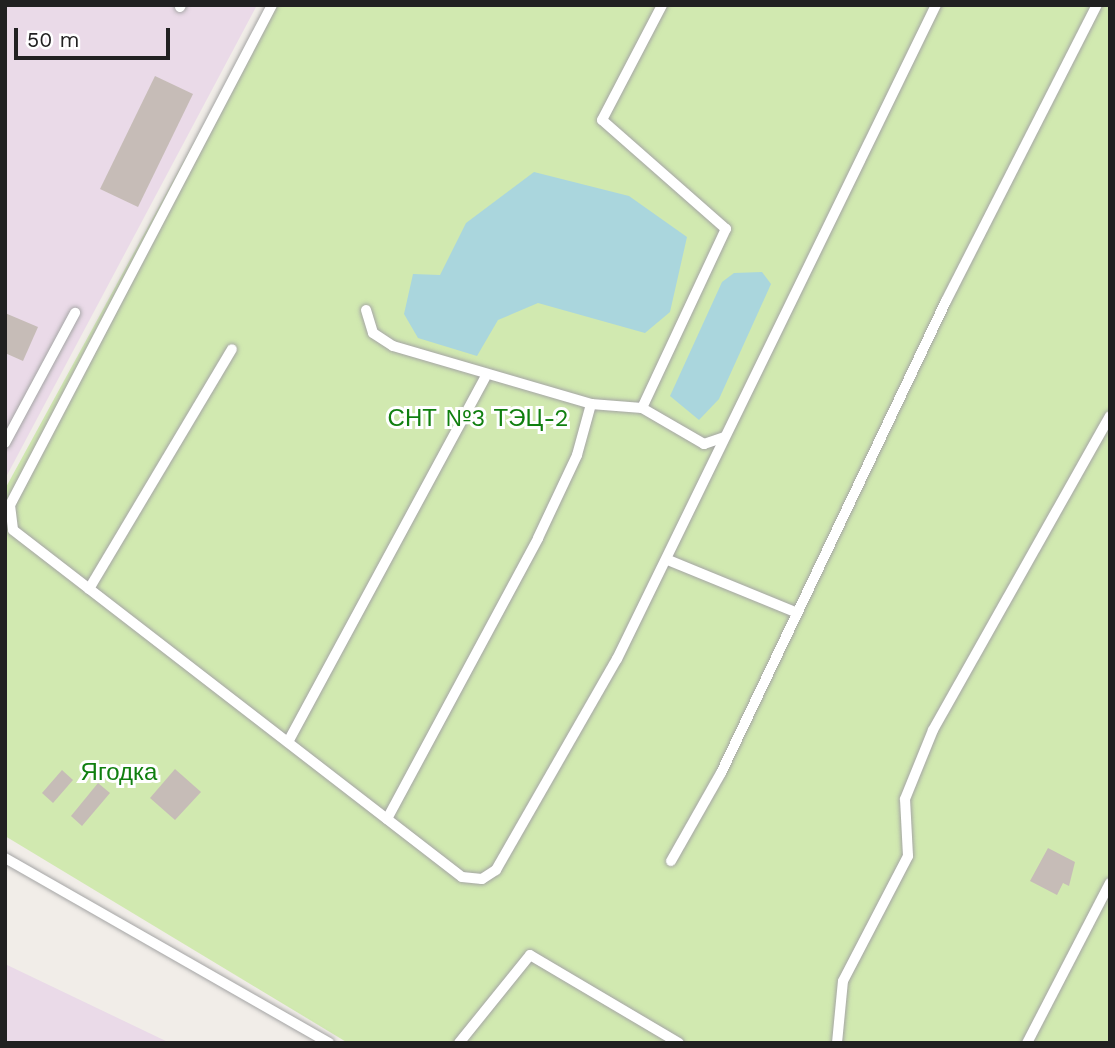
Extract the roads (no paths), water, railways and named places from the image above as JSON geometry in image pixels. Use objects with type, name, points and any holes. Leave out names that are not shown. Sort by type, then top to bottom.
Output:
[{"type":"lane","points":[[272,5],[10,505],[13,530],[463,877],[482,879],[496,870],[668,560],[724,437],[936,5]]},
{"type":"lane","points":[[642,408],[726,229],[602,120],[663,5]]},
{"type":"lane","points":[[671,861],[797,613],[1097,5]]},
{"type":"lane","points":[[366,310],[373,333],[393,346],[485,378],[592,404],[642,408],[704,444],[724,437]]},
{"type":"lane","points":[[5,443],[75,313]]},
{"type":"lane","points":[[89,589],[232,349]]},
{"type":"lane","points":[[288,743],[485,378]]},
{"type":"lane","points":[[387,819],[538,538],[577,455],[592,404]]},
{"type":"lane","points":[[837,1043],[843,981],[908,856],[905,799],[933,730],[1110,416]]},
{"type":"lane","points":[[668,560],[797,613]]},
{"type":"lane","points":[[5,858],[329,1043]]},
{"type":"lane","points":[[1027,1043],[1110,883]]},
{"type":"lane","points":[[459,1043],[530,955],[679,1043]]},
{"type":"water","points":[[534,172],[629,196],[687,237],[670,312],[645,333],[538,303],[498,320],[477,356],[418,338],[404,314],[413,274],[440,275],[466,223]]},
{"type":"water","points":[[762,272],[771,284],[719,399],[699,420],[670,396],[722,282],[734,273]]},
{"type":"park label","name":"СНТ №3 ТЭЦ-2","points":[[478,419]]},
{"type":"park label","name":"Ягодка","points":[[119,773]]}]
